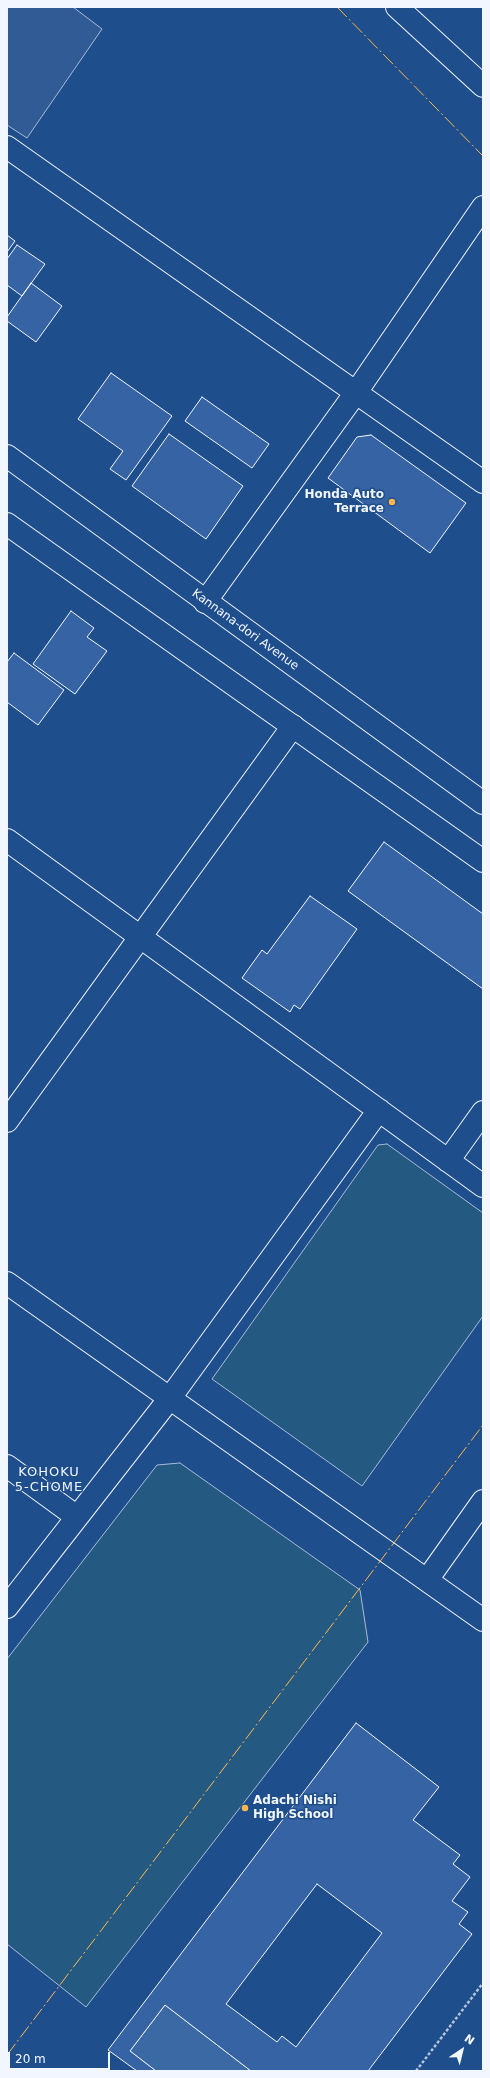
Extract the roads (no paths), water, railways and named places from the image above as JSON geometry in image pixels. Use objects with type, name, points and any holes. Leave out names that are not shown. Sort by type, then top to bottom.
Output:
[{"type":"street","points":[[397,7],[483,86]]},
{"type":"street","points":[[7,147],[483,482]]},
{"type":"street","points":[[205,602],[357,392],[483,207]]},
{"type":"street","name":"Kannana-dori Avenue","points":[[7,456],[205,602],[483,803]]},
{"type":"street","points":[[7,524],[483,861]]},
{"type":"street","points":[[7,1121],[293,726]]},
{"type":"street","points":[[7,840],[483,1186]]},
{"type":"street","points":[[7,1607],[170,1398],[379,1110]]},
{"type":"street","points":[[448,1161],[483,1112]]},
{"type":"street","points":[[7,1283],[483,1620]]},
{"type":"street","points":[[7,1466],[77,1517]]},
{"type":"street","points":[[427,1580],[483,1501]]},
{"type":"place","name":"Honda Auto Terrace","points":[[392,502]]},
{"type":"place","name":"Adachi Nishi High School","points":[[245,1808]]},
{"type":"district","name":"KOHOKU 5-CHOME","points":[[49,1480]]}]
